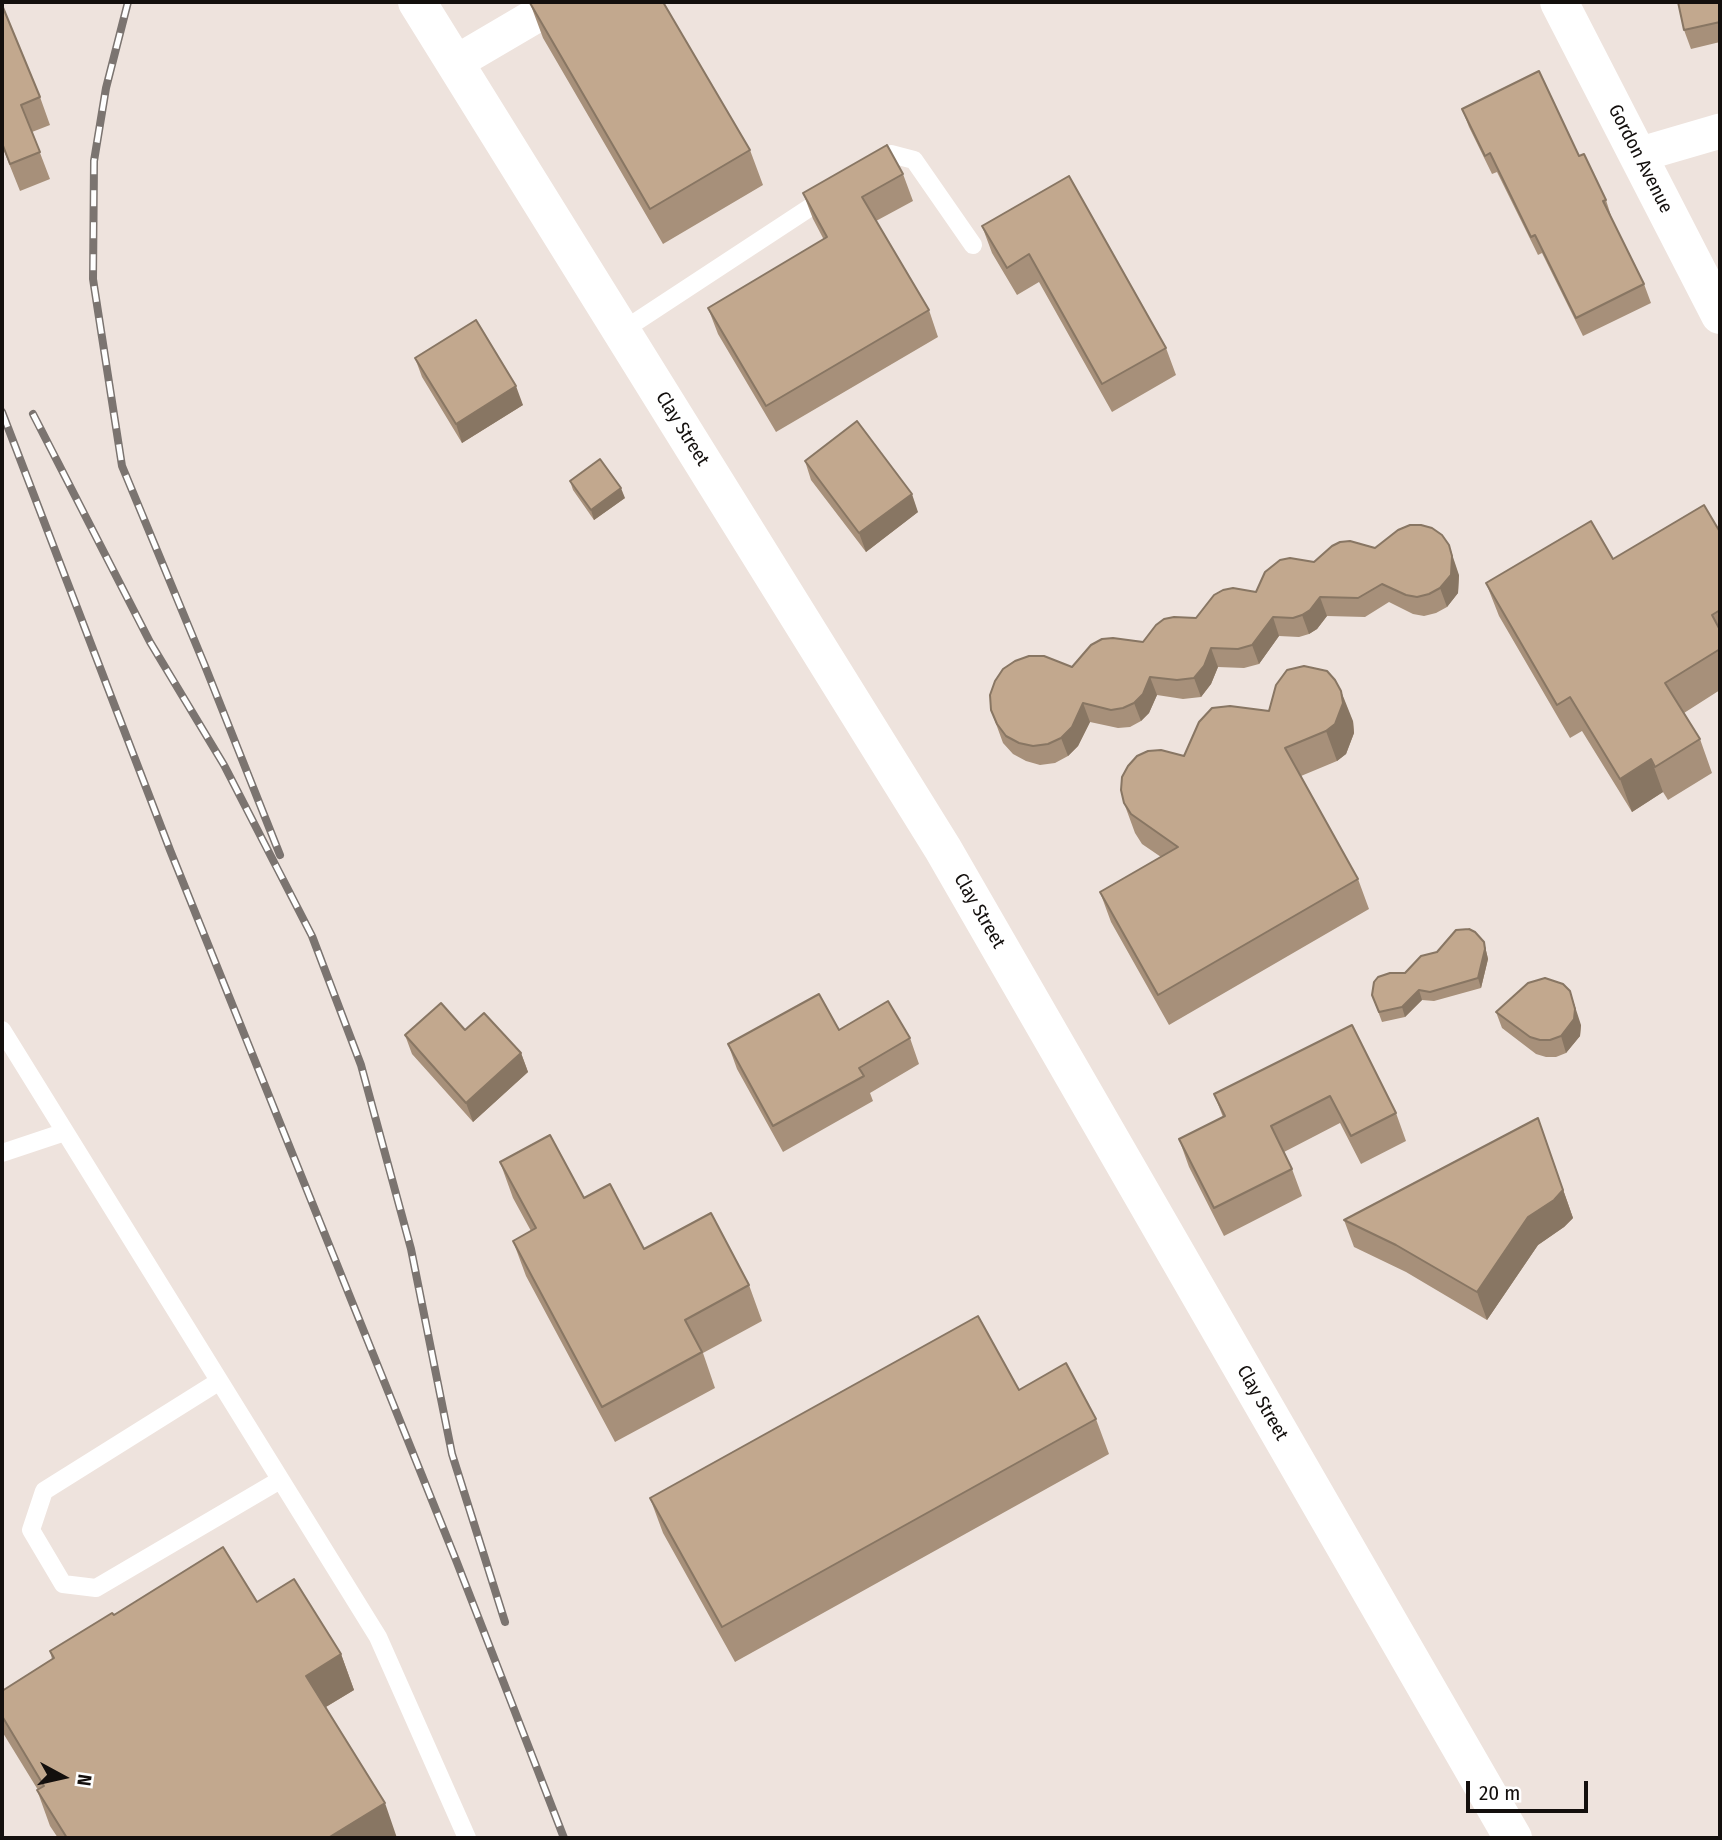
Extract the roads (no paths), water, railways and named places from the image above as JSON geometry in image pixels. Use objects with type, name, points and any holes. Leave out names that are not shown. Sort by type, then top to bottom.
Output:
[{"type":"street","name":"Clay Street","points":[[417,2],[943,849],[1513,1838]]},
{"type":"street","points":[[455,63],[559,2]]},
{"type":"street","name":"Gordon Avenue","points":[[1559,2],[1720,316]]},
{"type":"street","points":[[1638,155],[1720,131]]},
{"type":"lane","points":[[622,331],[891,154],[915,160],[973,245]]},
{"type":"lane","points":[[2,1030],[378,1637],[467,1838]]},
{"type":"lane","points":[[2,1153],[65,1132]]},
{"type":"lane","points":[[218,1382],[44,1491],[31,1530],[63,1584],[96,1588],[280,1480]]},
{"type":"railway","points":[[128,2],[106,88],[94,161],[93,279],[122,466],[280,855]]},
{"type":"railway","points":[[2,412],[170,850],[456,1560],[564,1838]]},
{"type":"railway","points":[[33,414],[150,642],[224,765],[312,936],[361,1065],[411,1249],[452,1454],[505,1622]]}]
